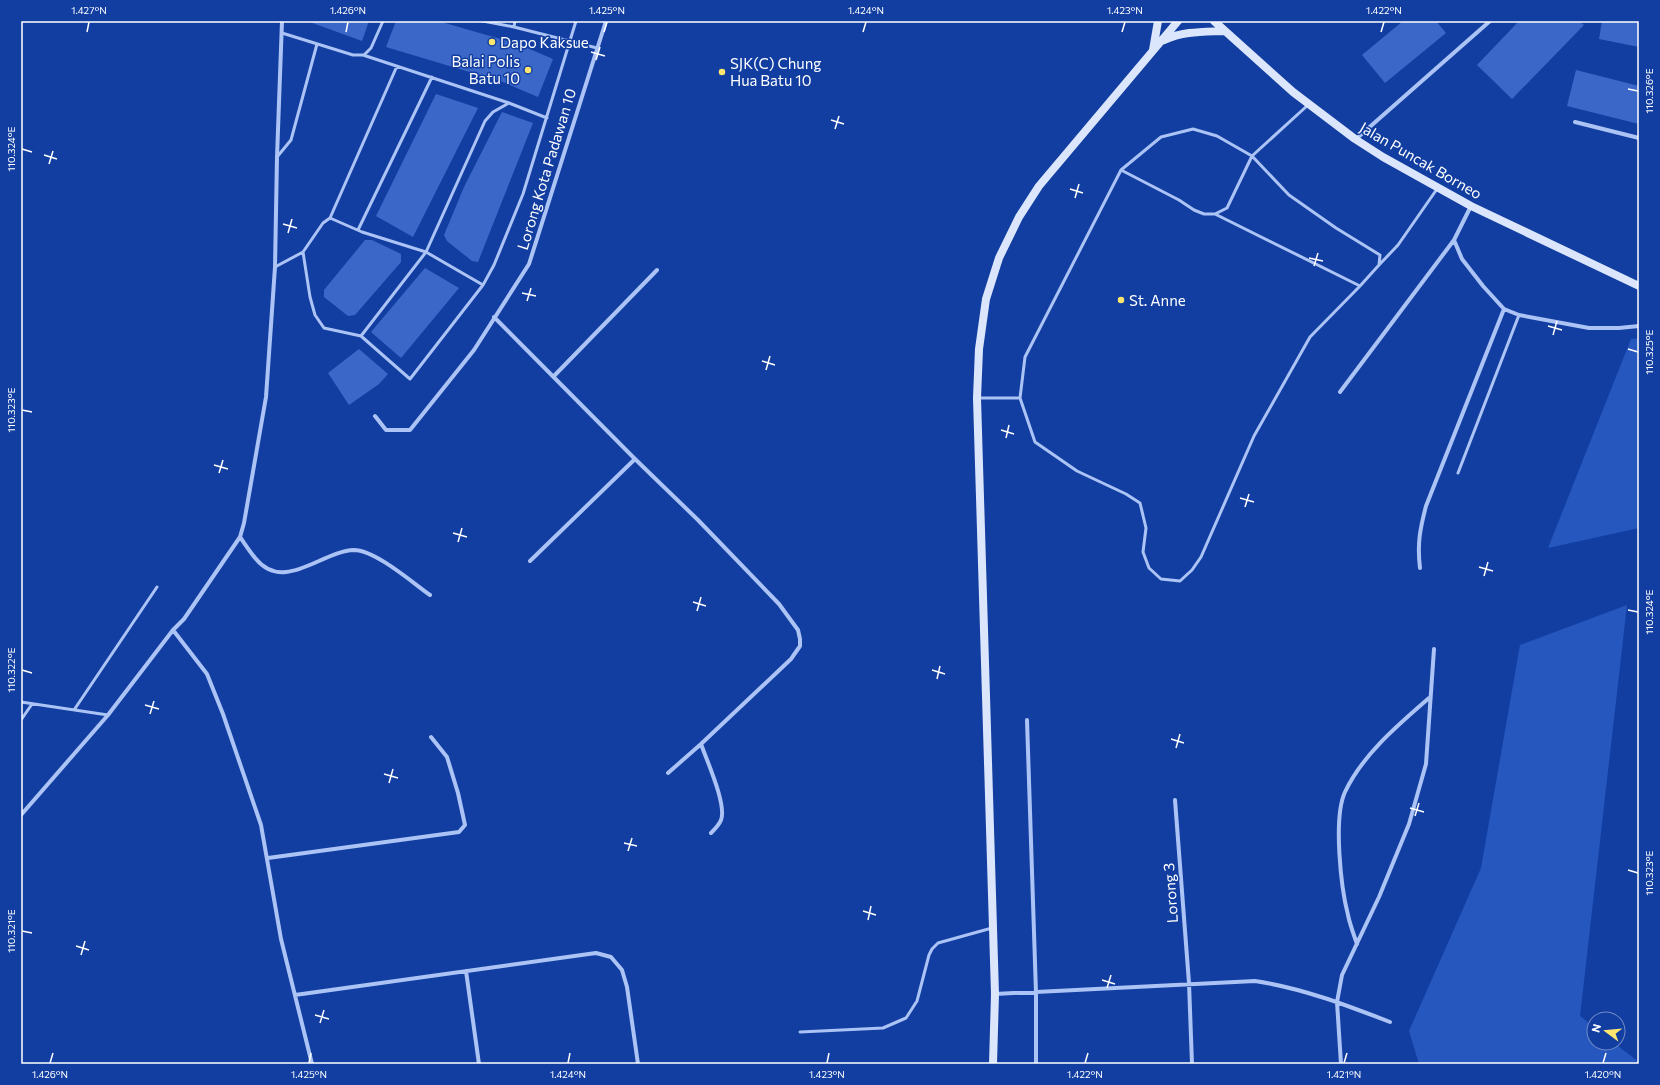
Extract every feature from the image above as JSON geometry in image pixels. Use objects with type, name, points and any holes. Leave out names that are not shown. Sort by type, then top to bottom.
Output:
[{"type":"street","points":[[21,815],[108,715],[173,630],[184,619],[240,537],[266,397],[275,267],[282,21]]},
{"type":"street","name":"Lorong Kota Padawan 10","points":[[375,416],[386,430],[410,430],[474,350],[529,264],[606,21]]},
{"type":"street","points":[[1153,51],[1158,21]]},
{"type":"street","points":[[993,1064],[995,994],[977,398],[979,348],[986,299],[999,258],[1019,217],[1039,186],[1178,21]]},
{"type":"street","name":"Jalan Puncak Borneo","points":[[1214,21],[1294,92],[1356,139],[1383,157],[1471,206],[1639,286]]},
{"type":"street","points":[[1356,139],[1490,21]]},
{"type":"street","points":[[1161,42],[1176,35],[1190,32],[1225,31]]},
{"type":"street","points":[[1575,122],[1639,138]]},
{"type":"street","points":[[1340,392],[1454,240],[1471,206]]},
{"type":"street","points":[[1454,240],[1462,258],[1483,286],[1504,309],[1519,315],[1589,328],[1639,326]]},
{"type":"street","points":[[554,376],[658,270]]},
{"type":"street","points":[[1420,568],[1418,533],[1426,506],[1504,309]]},
{"type":"street","points":[[494,317],[698,520],[779,604],[798,630],[800,646],[791,659],[668,773]]},
{"type":"street","points":[[530,561],[635,459]]},
{"type":"street","points":[[240,537],[256,560],[266,568],[281,573],[296,571],[337,553],[356,550],[372,555],[430,595]]},
{"type":"street","points":[[173,630],[207,674],[223,714],[261,825],[281,939],[312,1064]]},
{"type":"street","points":[[1341,1064],[1337,1002],[1342,975],[1380,897],[1409,824],[1426,764],[1429,698],[1434,649]]},
{"type":"street","points":[[1358,944],[1348,915],[1340,861],[1338,822],[1344,793],[1362,763],[1397,726],[1429,698]]},
{"type":"street","points":[[1027,720],[1036,992],[1036,1064]]},
{"type":"street","points":[[268,858],[459,832],[465,825],[452,770],[447,757],[431,738]]},
{"type":"street","points":[[701,744],[722,804],[721,820],[711,832]]},
{"type":"street","name":"Lorong 3","points":[[1175,800],[1189,983],[1192,1064]]},
{"type":"street","points":[[295,995],[596,953],[611,957],[622,970],[627,987],[638,1064]]},
{"type":"street","points":[[466,971],[479,1064]]},
{"type":"street","points":[[995,994],[1189,983],[1256,981],[1281,985],[1337,1002],[1390,1022]]},
{"type":"lane","points":[[363,55],[371,48],[383,21]]},
{"type":"lane","points":[[483,21],[570,40],[597,48]]},
{"type":"lane","points":[[514,27],[516,21]]},
{"type":"lane","points":[[303,252],[310,298],[315,315],[324,328],[361,336],[410,379],[482,285],[494,265],[523,194],[576,21]]},
{"type":"lane","points":[[282,33],[353,55],[363,55],[432,77],[509,103],[547,118]]},
{"type":"lane","points":[[277,157],[291,140],[317,44]]},
{"type":"lane","points":[[275,267],[303,252],[323,223],[330,218],[397,66]]},
{"type":"lane","points":[[358,230],[432,77]]},
{"type":"lane","points":[[361,336],[426,252],[485,121],[493,112],[509,103]]},
{"type":"lane","points":[[1215,214],[1227,208],[1252,156],[1309,104]]},
{"type":"lane","points":[[1379,265],[1380,255],[1336,228],[1289,195],[1252,156],[1217,136],[1194,129],[1161,137],[1121,170],[1025,357],[1020,398],[1035,442],[1077,471],[1126,494],[1140,504],[1146,528],[1143,552],[1149,568],[1161,579],[1180,581],[1192,570],[1201,557],[1254,436],[1310,337],[1360,286],[1398,245],[1438,187]]},
{"type":"lane","points":[[1121,170],[1179,200],[1194,210],[1204,214],[1215,214],[1360,286]]},
{"type":"lane","points":[[330,218],[358,230],[426,252],[482,285]]},
{"type":"lane","points":[[1458,473],[1519,315]]},
{"type":"lane","points":[[977,398],[1020,398]]},
{"type":"lane","points":[[74,710],[157,586]]},
{"type":"lane","points":[[21,702],[108,715]]},
{"type":"lane","points":[[21,720],[32,704]]},
{"type":"lane","points":[[800,1032],[883,1028],[906,1018],[917,1001],[929,955],[932,949],[938,943],[992,928]]},
{"type":"shaded area","points":[[1639,338],[1639,528],[1548,548],[1631,339]]},
{"type":"shaded area","points":[[1627,605],[1580,1016],[1586,1021],[1586,1051],[1625,1051],[1639,1062],[1639,1064],[1419,1064],[1409,1031],[1481,868],[1520,645]]},
{"type":"building","points":[[307,21],[369,21],[362,41]]},
{"type":"building","points":[[396,21],[438,21],[518,44],[553,59],[538,97],[503,82],[386,47]]},
{"type":"building","points":[[1403,21],[1436,21],[1446,33],[1385,83],[1362,55]]},
{"type":"building","points":[[1519,21],[1579,21],[1584,25],[1512,99],[1477,65]]},
{"type":"building","points":[[1602,21],[1639,21],[1639,47],[1599,39]]},
{"type":"building","points":[[1576,70],[1639,86],[1639,124],[1567,106]]},
{"type":"building","points":[[436,94],[478,108],[413,237],[376,216]]},
{"type":"building","points":[[502,112],[533,123],[478,262],[472,261],[447,241],[444,235],[464,187]]},
{"type":"building","points":[[365,240],[372,240],[401,254],[401,262],[355,315],[348,316],[324,297],[324,290]]},
{"type":"building","points":[[425,268],[459,288],[401,358],[371,332]]},
{"type":"building","points":[[359,349],[388,374],[379,384],[349,405],[328,373]]},
{"type":"place","name":"Dapo Kaksue","points":[[492,42]]},
{"type":"place","name":"Balai Polis Batu 10","points":[[528,70]]},
{"type":"place","name":"SJK(C) Chung Hua Batu 10","points":[[722,72]]},
{"type":"place","name":"St. Anne","points":[[1121,300]]}]
